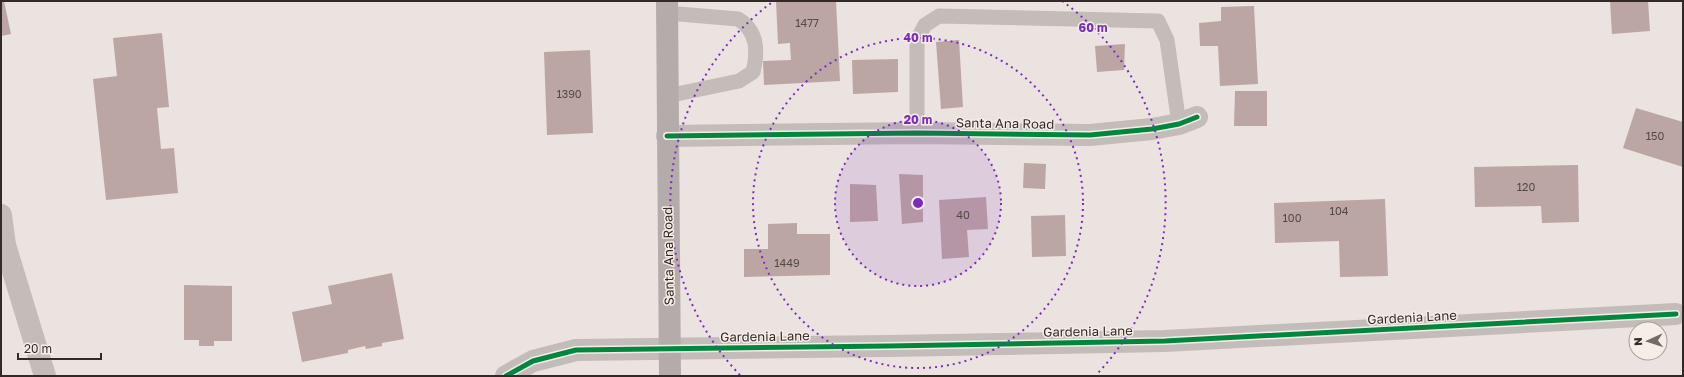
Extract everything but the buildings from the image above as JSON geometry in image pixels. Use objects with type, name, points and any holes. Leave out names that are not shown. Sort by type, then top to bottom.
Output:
[{"type":"street","name":"Santa Ana Road","points":[[667,7],[670,376]]},
{"type":"street","name":"Santa Ana Road","points":[[667,136],[917,133],[1090,135],[1152,129],[1188,120]]},
{"type":"street","points":[[1,215],[5,245],[45,376]]},
{"type":"street","name":"Gardenia Lane","points":[[506,376],[533,361],[576,350],[1165,341],[1679,311]]},
{"type":"lane","points":[[667,7],[738,19],[746,24],[752,31],[756,45],[756,60],[753,72],[739,81],[667,96]]},
{"type":"lane","points":[[917,133],[917,40],[925,25],[939,16],[1158,22],[1167,40],[1188,120]]},
{"type":"cycle path","points":[[667,136],[917,133],[1090,135],[1152,129],[1179,124],[1197,117]]},
{"type":"cycle path","points":[[506,376],[533,361],[576,350],[1165,341],[1676,314]]}]
